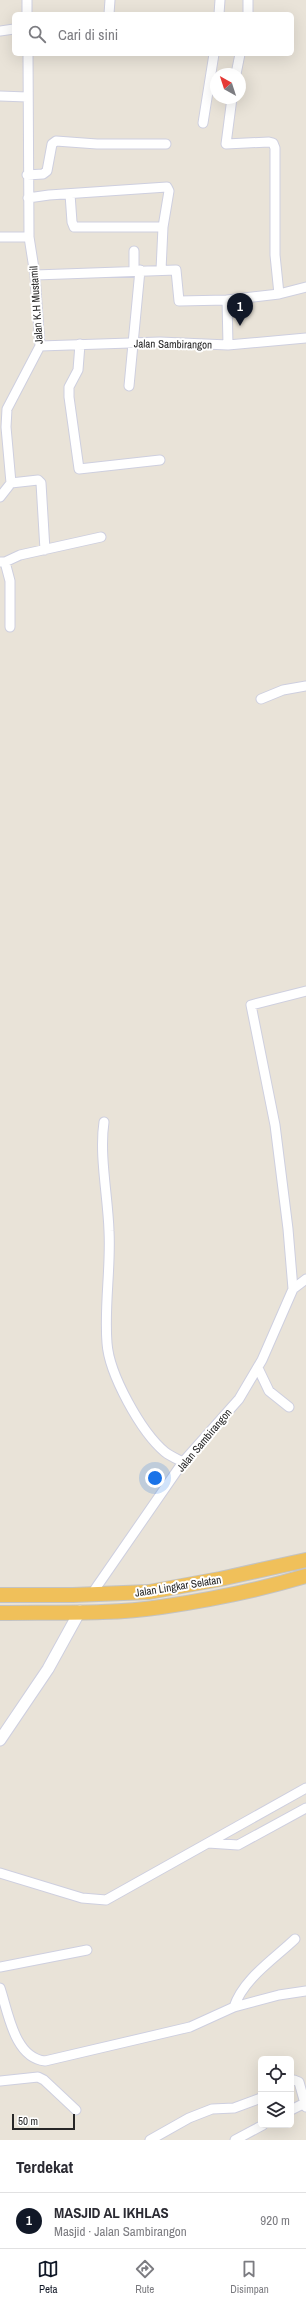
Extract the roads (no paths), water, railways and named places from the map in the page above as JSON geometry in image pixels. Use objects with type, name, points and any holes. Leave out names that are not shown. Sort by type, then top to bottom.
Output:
[{"type":"highway","name":"Jalan Lingkar Selatan","points":[[0,1595],[91,1595],[149,1592],[220,1579],[306,1560]]},
{"type":"highway","name":"Jalan Lingkar Selatan","points":[[0,1613],[160,1607],[282,1583],[306,1576]]},
{"type":"street","points":[[27,0],[28,12]]},
{"type":"street","points":[[109,12],[110,0]]},
{"type":"street","points":[[219,12],[220,0]]},
{"type":"street","points":[[248,0],[248,12]]},
{"type":"street","points":[[0,31],[12,28]]},
{"type":"street","name":"Jalan K.H Mustamil","points":[[11,483],[4,409],[40,346],[35,275],[29,237],[28,56]]},
{"type":"street","points":[[203,123],[214,56]]},
{"type":"street","points":[[237,68],[240,56]]},
{"type":"street","points":[[0,96],[27,97]]},
{"type":"street","points":[[231,104],[226,144],[269,142],[274,145],[275,255],[280,294]]},
{"type":"street","points":[[28,174],[43,174],[47,172],[52,144],[56,141],[97,144],[166,144]]},
{"type":"street","points":[[28,198],[168,188],[169,191],[163,227],[161,270]]},
{"type":"street","points":[[70,194],[72,224],[76,227],[163,227]]},
{"type":"street","points":[[0,237],[29,237]]},
{"type":"street","points":[[129,386],[137,270],[134,251]]},
{"type":"street","points":[[35,275],[137,270],[177,270],[178,301],[227,300],[280,294],[306,287]]},
{"type":"street","points":[[227,300],[228,345]]},
{"type":"street","name":"Jalan Sambirangon","points":[[40,346],[187,342],[228,345],[306,338]]},
{"type":"street","points":[[80,344],[78,370],[69,387],[69,397],[79,469],[160,460]]},
{"type":"street","points":[[0,497],[11,483],[38,480],[41,483],[45,550]]},
{"type":"street","points":[[10,627],[10,581],[2,562],[20,555],[101,537]]},
{"type":"street","points":[[261,699],[283,690],[306,686]]},
{"type":"street","points":[[293,1289],[288,1229],[275,1125],[251,1005],[306,991]]},
{"type":"street","points":[[104,1122],[103,1143],[110,1258],[107,1345],[114,1372],[145,1430],[165,1452],[183,1462]]},
{"type":"street","name":"Jalan Sambirangon","points":[[91,1595],[183,1462],[239,1399],[258,1368],[293,1289],[306,1279]]},
{"type":"street","points":[[258,1368],[264,1386],[289,1407]]},
{"type":"street","points":[[0,1740],[48,1669],[80,1611]]},
{"type":"street","points":[[0,1872],[82,1898],[106,1900],[306,1788]]},
{"type":"street","points":[[208,1843],[238,1845],[306,1808]]},
{"type":"street","points":[[234,2007],[244,1986],[295,1939]]},
{"type":"street","points":[[0,1967],[87,1950]]},
{"type":"street","points":[[0,1988],[11,2028],[32,2056],[37,2060],[45,2061],[190,2027],[234,2007],[279,1995],[306,1991]]},
{"type":"street","points":[[0,2081],[38,2077],[44,2080],[76,2110]]},
{"type":"street","points":[[294,2080],[299,2082],[306,2105],[294,2109]]},
{"type":"street","points":[[150,2140],[189,2118],[212,2109],[234,2108],[258,2099]]},
{"type":"street","points":[[235,2140],[258,2128]]},
{"type":"place","name":"MASJID AL IKHLAS","points":[[240,326]]}]
